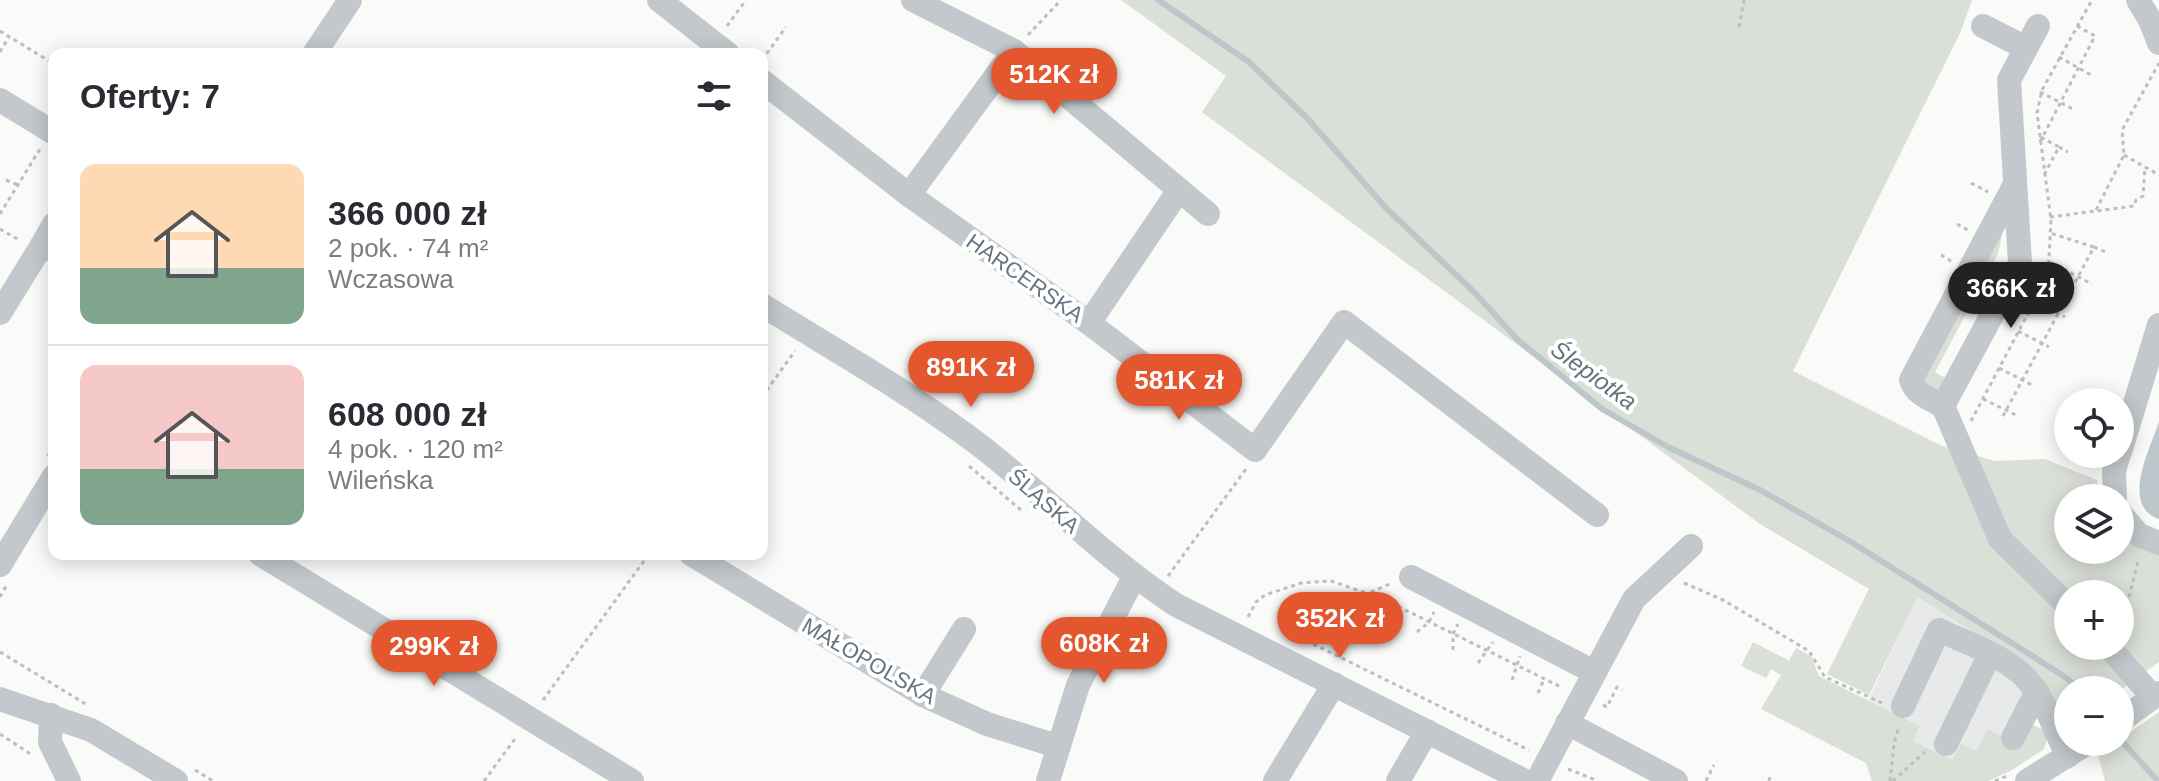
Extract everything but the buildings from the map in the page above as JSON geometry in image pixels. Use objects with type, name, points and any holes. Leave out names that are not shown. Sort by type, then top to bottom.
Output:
[{"type":"street","points":[[318,48],[350,0]]},
{"type":"street","points":[[659,0],[720,48]]},
{"type":"street","points":[[913,0],[1014,51],[1208,214]]},
{"type":"street","points":[[2138,0],[2159,43]]},
{"type":"street","points":[[1983,26],[2026,48]]},
{"type":"street","points":[[1943,406],[2020,263],[2009,80],[2038,26]]},
{"type":"street","points":[[909,195],[1014,51]]},
{"type":"street","name":"HARCERSKA","points":[[768,86],[909,195],[1089,323],[1255,450]]},
{"type":"street","points":[[0,100],[48,130]]},
{"type":"street","points":[[2016,183],[1911,380],[1913,387],[1922,395],[1943,406],[2000,539],[2054,592]]},
{"type":"street","points":[[1089,323],[1179,190]]},
{"type":"street","points":[[0,313],[48,243]]},
{"type":"street","name":"ŚLĄSKA","points":[[768,311],[801,342],[939,414],[1134,577],[1176,605],[1427,731],[1530,776]]},
{"type":"street","points":[[1255,450],[1344,322],[1597,515]]},
{"type":"street","points":[[2134,407],[2159,325]]},
{"type":"street","points":[[0,565],[48,486]]},
{"type":"street","points":[[2134,526],[2149,539]]},
{"type":"street","points":[[1530,776],[1567,723],[1634,599],[1691,546]]},
{"type":"street","points":[[270,560],[632,781]]},
{"type":"street","name":"MAŁOPOLSKA","points":[[701,560],[923,695],[987,724],[1057,746]]},
{"type":"street","points":[[1048,781],[1078,685],[1134,577]]},
{"type":"street","points":[[1411,577],[1594,672]]},
{"type":"street","points":[[923,695],[964,629]]},
{"type":"street","points":[[1898,712],[1939,630],[2016,669],[2037,691],[2054,727]]},
{"type":"street","points":[[1937,748],[1990,654]]},
{"type":"street","points":[[2122,660],[2156,695],[2134,711]]},
{"type":"street","points":[[1275,781],[1334,684]]},
{"type":"street","points":[[2013,738],[2037,691]]},
{"type":"street","points":[[0,699],[91,730],[176,781]]},
{"type":"street","points":[[51,715],[50,742],[69,781]]},
{"type":"street","points":[[1567,723],[1676,781]]},
{"type":"street","points":[[1398,781],[1427,731]]},
{"type":"street","points":[[2027,781],[2068,756]]},
{"type":"path","points":[[722,48],[746,0]]},
{"type":"path","points":[[1014,51],[1061,0]]},
{"type":"path","points":[[1739,27],[1744,0]]},
{"type":"path","points":[[2077,26],[2101,40]]},
{"type":"path","points":[[768,52],[786,27]]},
{"type":"path","points":[[0,31],[48,60]]},
{"type":"path","points":[[2068,152],[2040,138],[2095,36]]},
{"type":"path","points":[[0,52],[9,37]]},
{"type":"path","points":[[2059,57],[2091,75]]},
{"type":"path","points":[[2096,210],[2124,155],[2122,130],[2159,63]]},
{"type":"path","points":[[2040,92],[2073,109]]},
{"type":"path","points":[[0,214],[48,138]]},
{"type":"path","points":[[2044,175],[2059,147]]},
{"type":"path","points":[[2124,155],[2159,175]]},
{"type":"path","points":[[2050,217],[2134,206],[2136,200],[2143,196],[2145,167]]},
{"type":"path","points":[[6,180],[18,185]]},
{"type":"path","points":[[2050,233],[2108,253]]},
{"type":"path","points":[[2003,416],[2094,247]]},
{"type":"path","points":[[2049,262],[2092,284]]},
{"type":"path","points":[[2034,302],[2065,317]]},
{"type":"path","points":[[2018,331],[2049,347]]},
{"type":"path","points":[[785,345],[801,342]]},
{"type":"path","points":[[768,389],[801,342]]},
{"type":"path","points":[[1999,368],[2034,386]]},
{"type":"path","points":[[1983,399],[2018,416]]},
{"type":"path","points":[[1165,580],[1257,454],[1255,450]]},
{"type":"path","points":[[966,464],[1023,511]]},
{"type":"path","points":[[2134,580],[2149,539]]},
{"type":"path","points":[[484,781],[645,560]]},
{"type":"path","points":[[1677,580],[1723,600],[1809,651],[1825,677],[1898,712],[1891,781]]},
{"type":"path","points":[[1245,624],[1256,602],[1265,595],[1301,583],[1331,581],[1369,593],[1581,697]]},
{"type":"path","points":[[1369,593],[1387,617]]},
{"type":"path","points":[[1417,632],[1429,622]]},
{"type":"path","points":[[1453,634],[1453,650]]},
{"type":"path","points":[[1286,637],[1311,643],[1530,776],[1598,781]]},
{"type":"path","points":[[1478,663],[1489,651]]},
{"type":"path","points":[[1512,680],[1516,665]]},
{"type":"path","points":[[1538,693],[1544,679]]},
{"type":"path","points":[[1607,707],[1617,687],[1622,690]]},
{"type":"path","points":[[1891,781],[1906,766],[1937,748]]},
{"type":"path","points":[[1706,781],[1714,765]]},
{"type":"shaded area","points":[[1121,0],[1972,0],[1960,33],[1793,371],[1942,446],[1995,461],[2045,459],[2054,463],[2054,468],[2067,468],[2097,480],[2097,484],[2054,484],[2054,564],[2134,564],[2134,529],[2159,552],[2159,662],[2134,680],[2134,676],[2054,676],[2054,700],[2039,675],[1918,597],[1869,695],[1827,674],[1869,589],[1760,524],[1202,112],[1226,76]]},
{"type":"shaded area","points":[[2003,230],[1998,254],[1935,372],[1945,378],[1941,388],[1937,390],[1920,383]]},
{"type":"shaded area","points":[[2159,422],[2159,519],[2147,512],[2139,490],[2145,461]]},
{"type":"shaded area","points":[[1918,597],[2039,675],[2051,696],[2016,743],[1976,751],[1953,760],[1913,741],[1920,726],[1868,700]]},
{"type":"shaded area","points":[[1753,642],[1788,662],[1796,648],[1811,656],[1819,676],[1920,726],[1913,741],[1953,760],[1961,744],[1976,751],[1987,729],[2016,743],[2031,724],[2044,730],[2047,738],[2044,749],[1988,781],[1872,781],[1866,763],[1761,709],[1781,675],[1771,669],[1766,678],[1741,666]]},
{"type":"shaded area","points":[[2159,712],[2159,781],[2105,781],[2099,756],[2134,756],[2134,729]]},
{"type":"waterway","name":"Ślepiotka","points":[[1158,0],[1249,62],[1308,119],[1386,208],[1472,290],[1518,340],[1602,409],[1668,447],[1760,490],[1851,542],[2063,676]]},
{"type":"waterway","name":"Ślepiotka","points":[[2134,754],[2158,781]]}]
